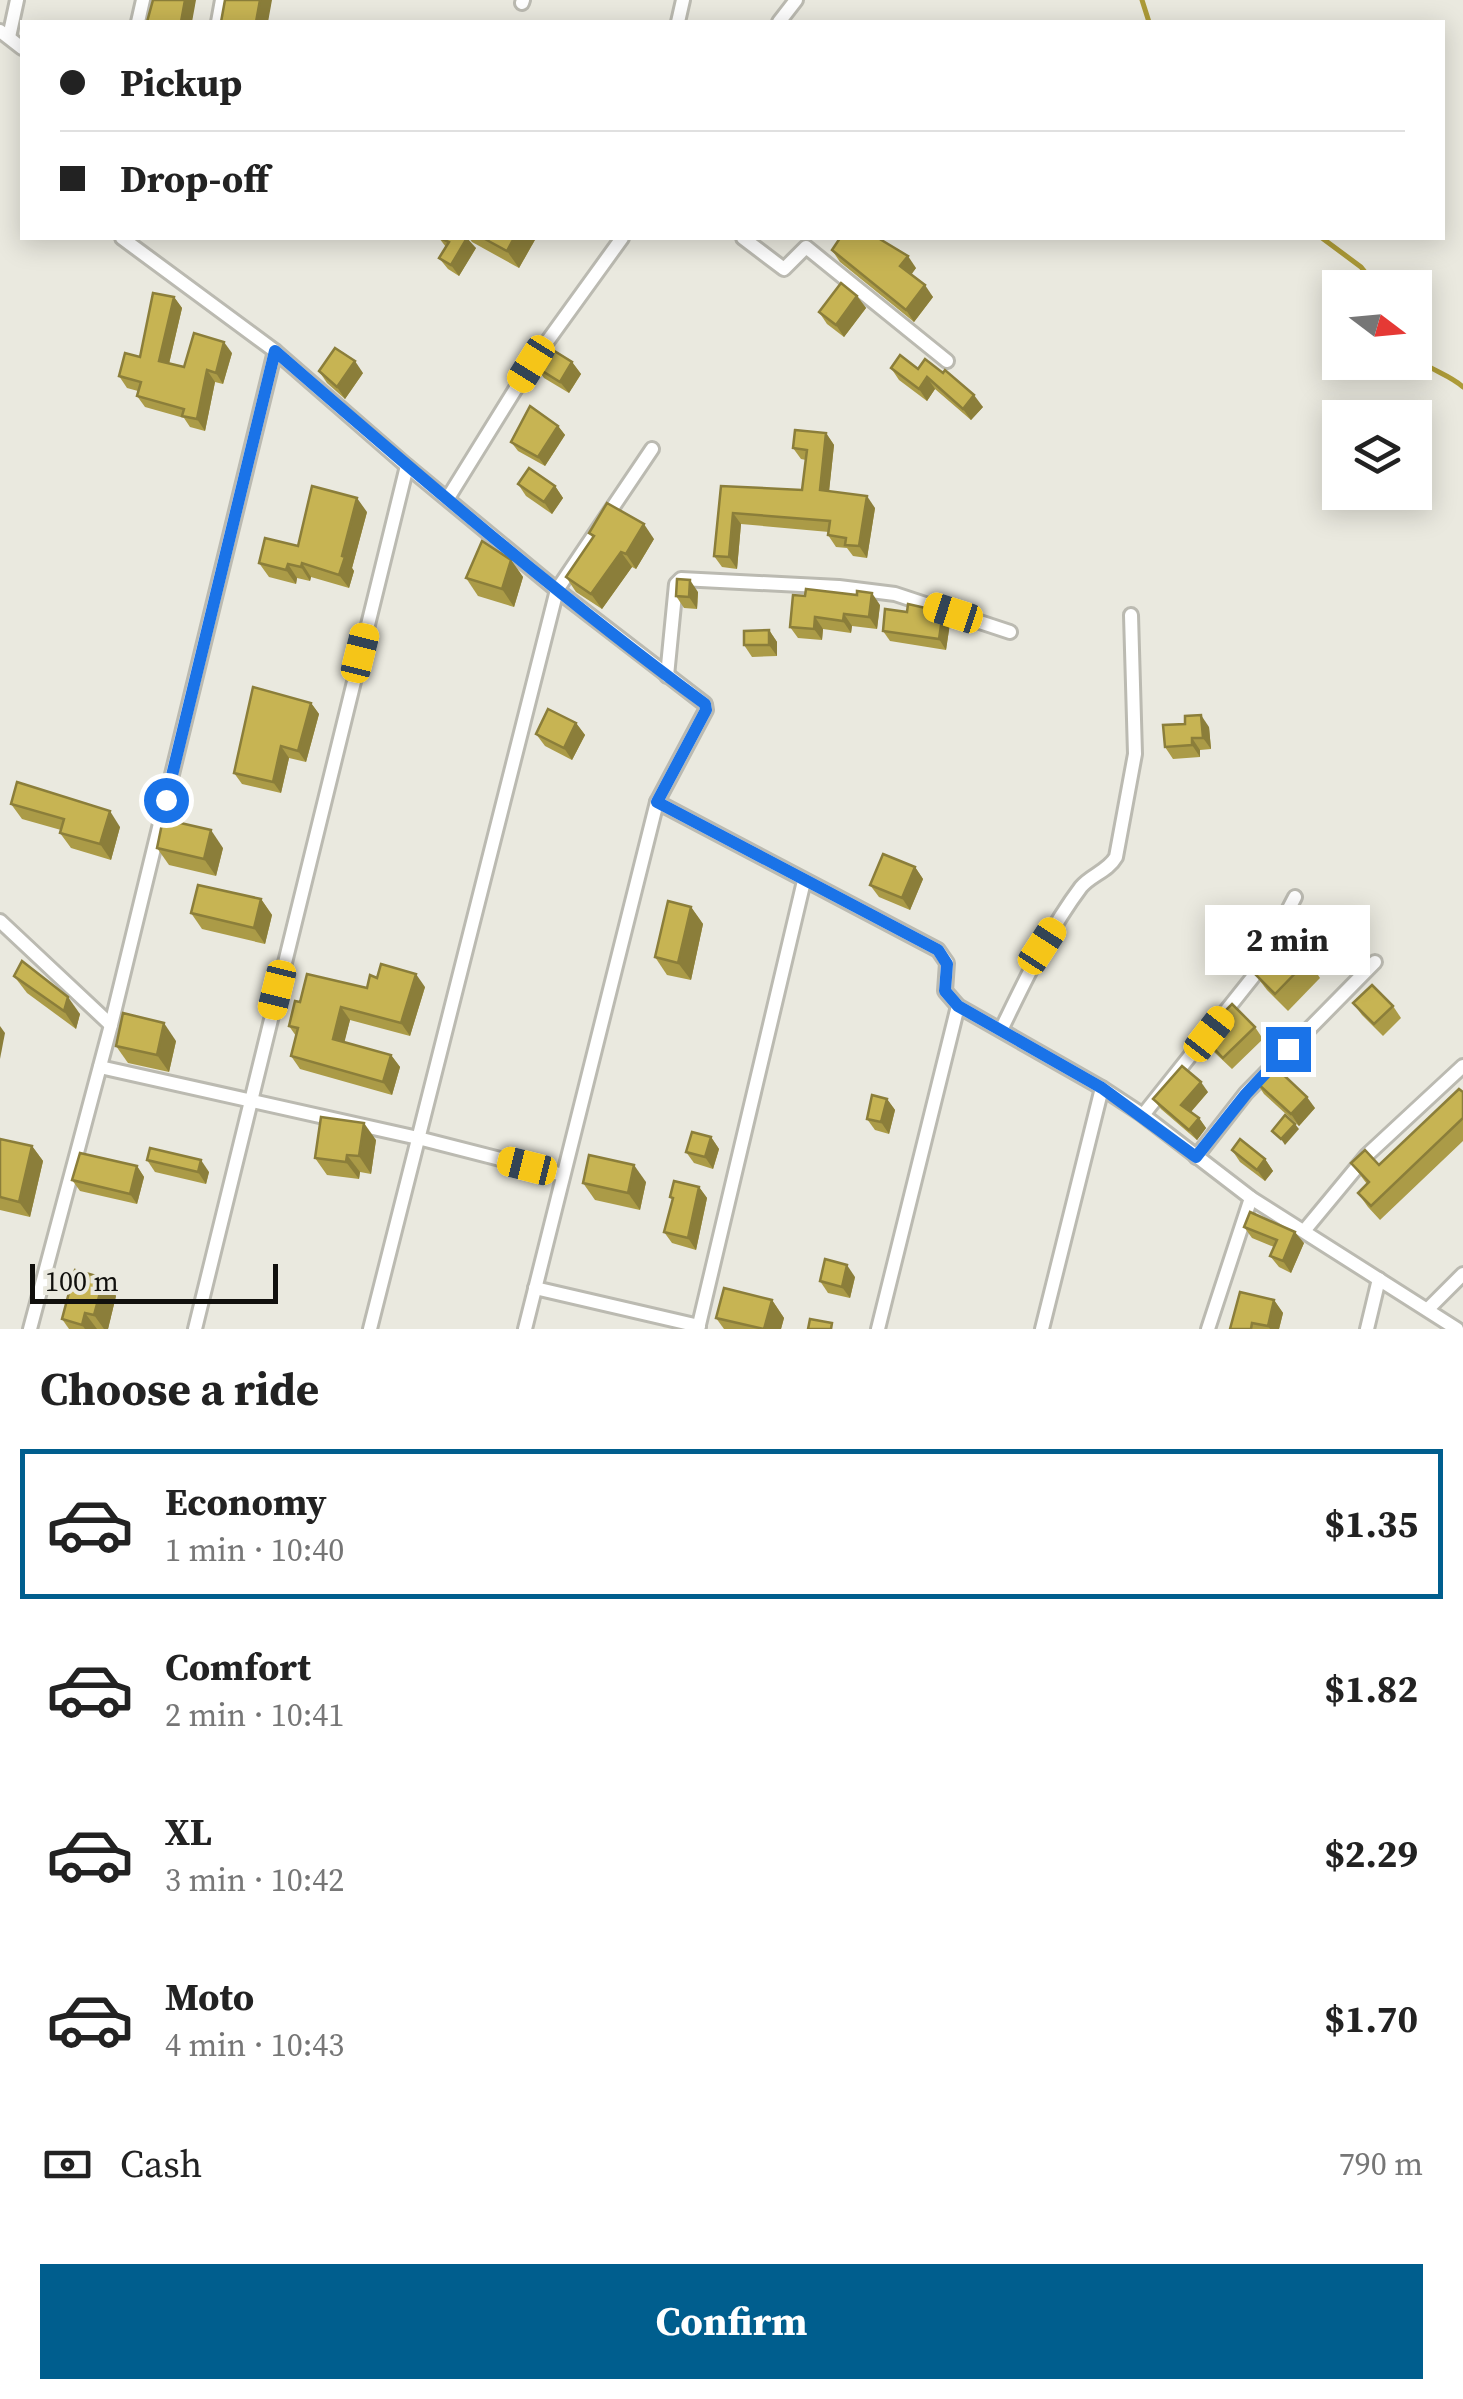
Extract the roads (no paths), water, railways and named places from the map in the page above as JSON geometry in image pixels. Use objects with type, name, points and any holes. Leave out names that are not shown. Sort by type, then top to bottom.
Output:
[{"type":"street","points":[[4,34],[17,0]]},
{"type":"street","points":[[125,240],[275,351],[406,466],[707,707],[657,802],[525,1329]]},
{"type":"street","points":[[448,498],[531,364],[621,240]]},
{"type":"street","points":[[746,240],[784,269],[806,247],[947,362]]},
{"type":"street","points":[[30,1329],[111,1025],[275,351]]},
{"type":"street","points":[[370,1329],[557,590],[652,448]]},
{"type":"street","points":[[194,1329],[406,466]]},
{"type":"street","points":[[667,676],[676,584],[681,579],[839,586],[895,594],[1010,632]]},
{"type":"street","points":[[1002,1030],[1042,946],[1063,914],[1084,883],[1116,857],[1135,754],[1130,616]]},
{"type":"street","points":[[657,802],[938,950],[947,964],[945,991],[958,1006],[1102,1088],[1251,1198],[1457,1329]]},
{"type":"street","points":[[535,1288],[698,1328],[804,881]]},
{"type":"street","points":[[1142,1115],[1253,978],[1295,896]]},
{"type":"street","points":[[0,921],[111,1025]]},
{"type":"street","points":[[1196,1157],[1246,1094],[1375,962]]},
{"type":"street","points":[[878,1329],[958,1006]]},
{"type":"street","points":[[1304,1231],[1367,1155],[1463,1066]]},
{"type":"street","points":[[100,1067],[418,1138],[563,1175]]},
{"type":"street","points":[[1042,1329],[1102,1088]]},
{"type":"street","points":[[1208,1329],[1251,1198]]},
{"type":"street","points":[[1428,1309],[1463,1274]]},
{"type":"street","points":[[1367,1329],[1379,1279]]},
{"type":"waterway","points":[[1142,0],[1148,20]]},
{"type":"waterway","points":[[1325,240],[1363,270]]},
{"type":"waterway","points":[[1432,368],[1463,387]]}]
